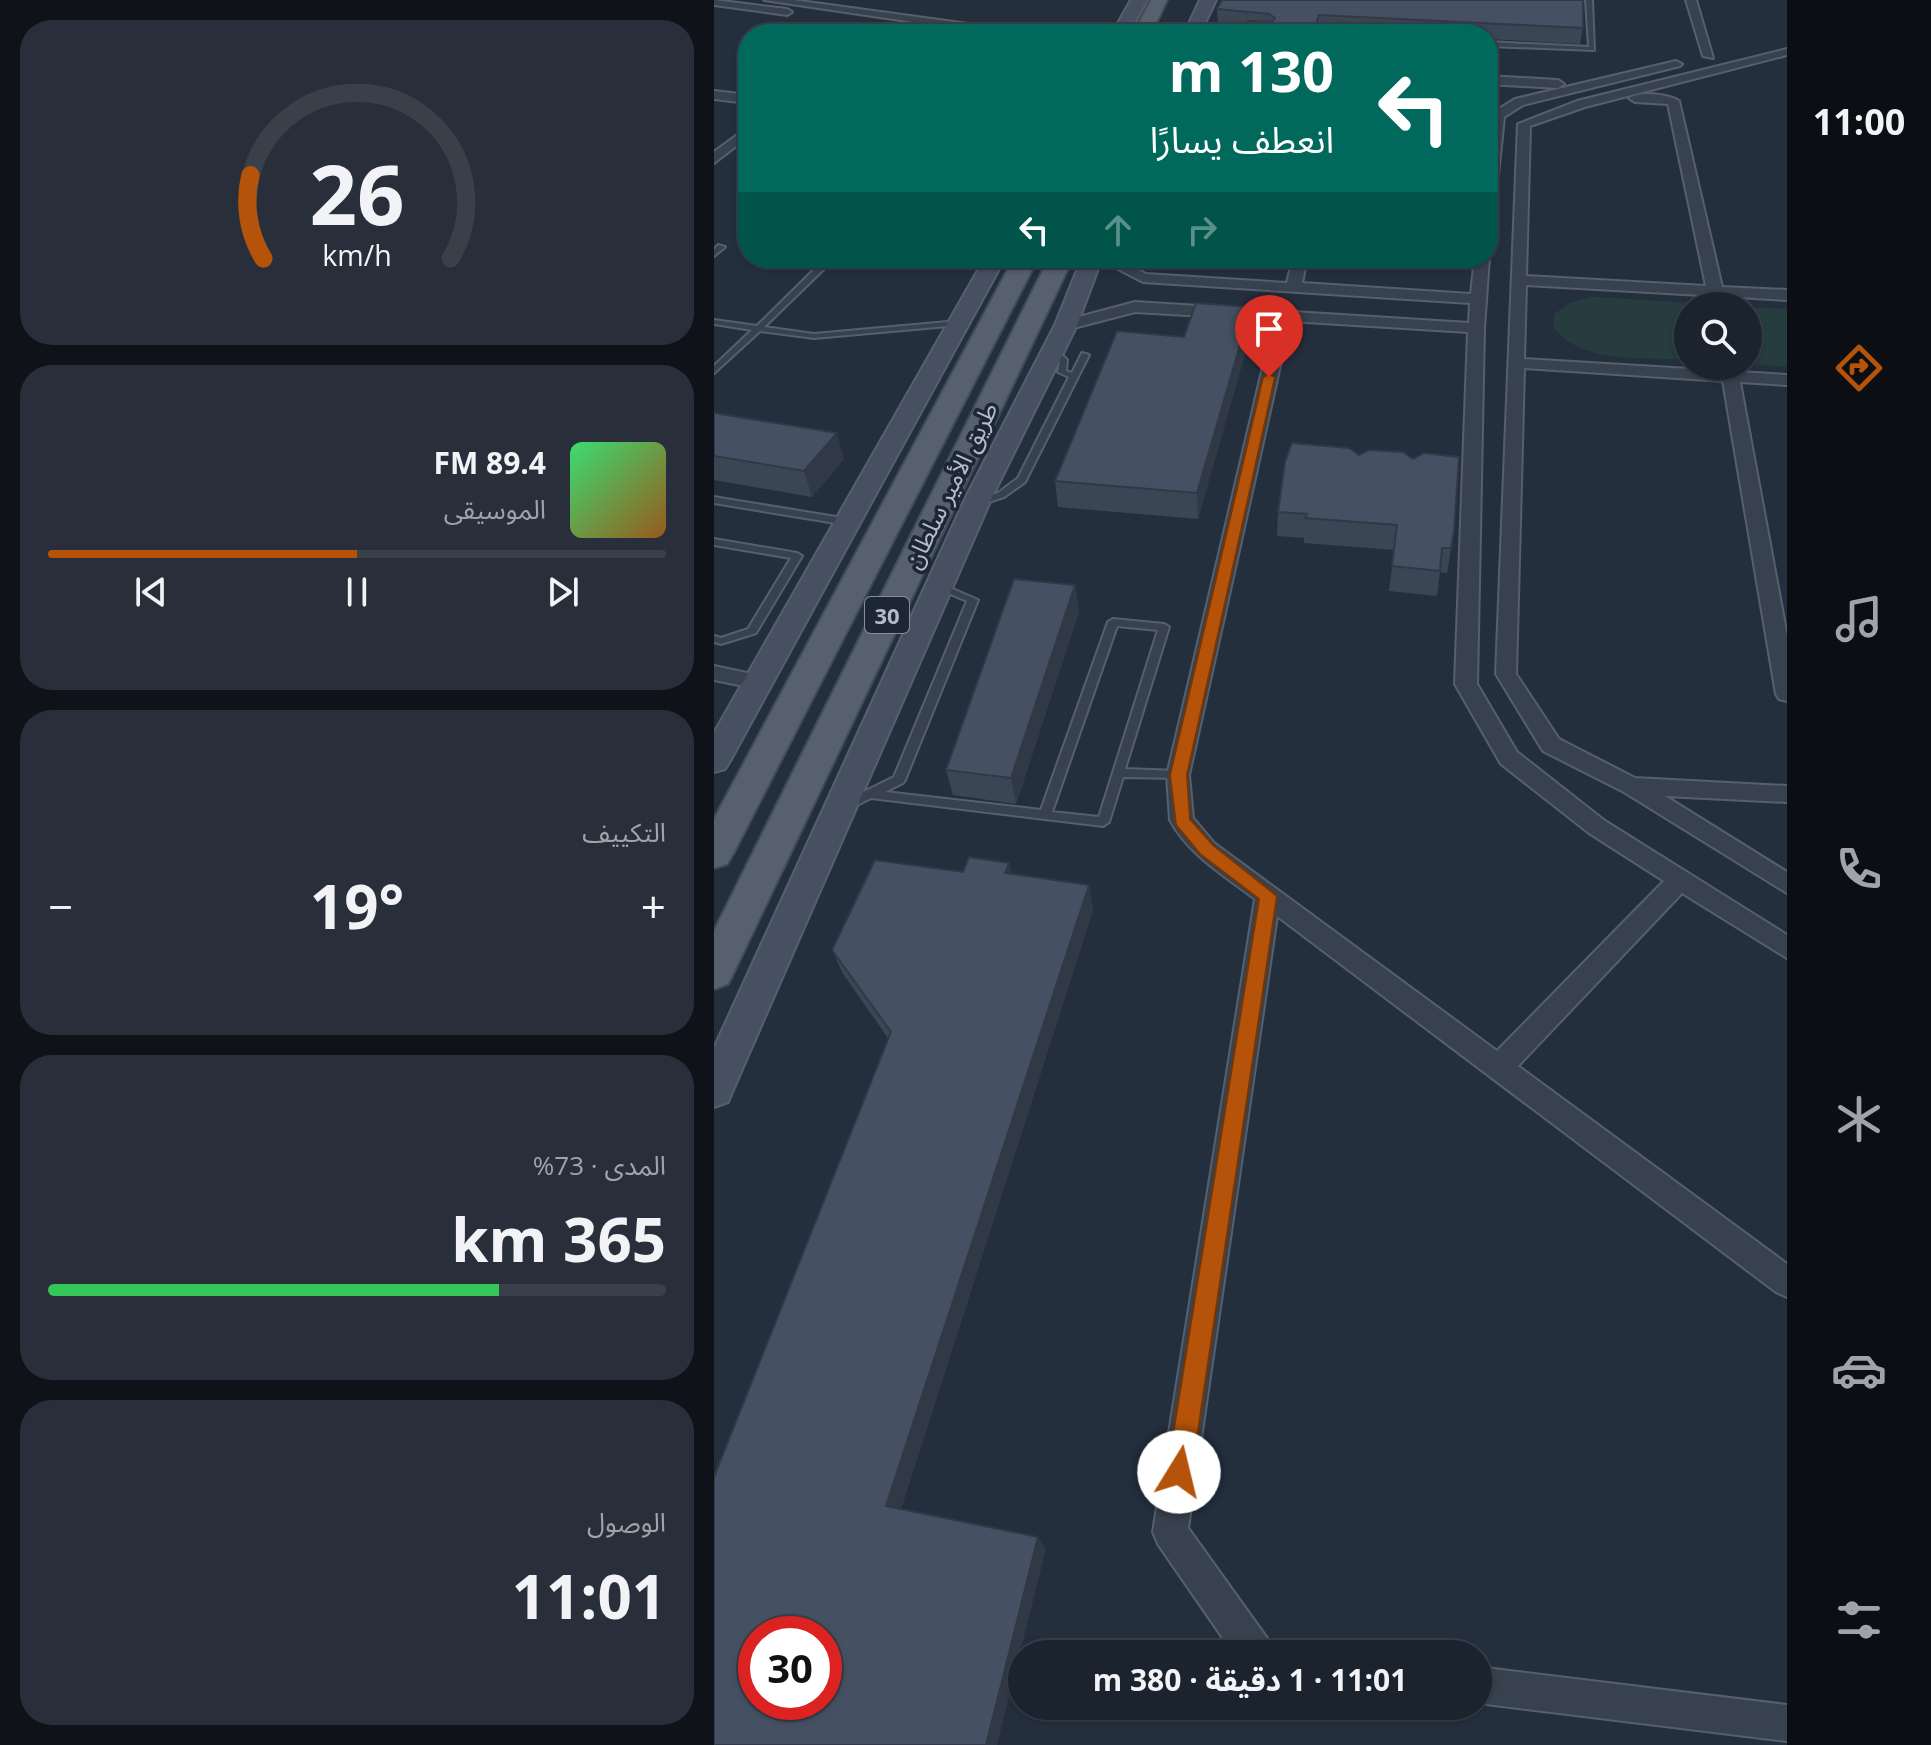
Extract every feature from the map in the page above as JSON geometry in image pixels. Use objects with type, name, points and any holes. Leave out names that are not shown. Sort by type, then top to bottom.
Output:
[{"type":"main road","points":[[1126,24],[1139,0]]},
{"type":"main road","points":[[1147,24],[1159,0]]},
{"type":"main road","points":[[1197,24],[1209,0]]},
{"type":"main road","points":[[714,761],[723,728],[759,682],[959,323],[1004,268]]},
{"type":"main road","name":"طريق الأمير سلطان","points":[[714,854],[1006,268]]},
{"type":"main road","name":"طريق الأمير سلطان","points":[[714,972],[1056,268]]},
{"type":"main road","points":[[714,1090],[978,500],[1060,349],[1088,268]]},
{"type":"main road","points":[[946,494],[978,500]]},
{"type":"street","points":[[769,0],[946,24]]},
{"type":"street","points":[[1498,109],[1583,85],[1715,54],[1691,0]]},
{"type":"street","points":[[714,2],[876,24]]},
{"type":"street","points":[[1787,52],[1595,101],[1524,124],[1506,674],[1551,745],[1632,786],[1787,884]]},
{"type":"street","points":[[1498,81],[1583,85]]},
{"type":"street","points":[[714,82],[738,84]]},
{"type":"street","points":[[1569,89],[1595,101]]},
{"type":"street","points":[[714,95],[738,98]]},
{"type":"street","points":[[1611,97],[1673,101],[1715,291]]},
{"type":"street","points":[[1524,101],[1557,112]]},
{"type":"street","points":[[715,157],[738,139]]},
{"type":"street","points":[[1124,268],[1143,278],[1477,299]]},
{"type":"street","points":[[1293,288],[1298,268]]},
{"type":"street","points":[[1481,268],[1477,299],[1466,684],[1509,758],[1597,827],[1787,948]]},
{"type":"street","points":[[1518,280],[1787,295]]},
{"type":"street","points":[[1060,349],[1135,307],[1476,328]]},
{"type":"street","points":[[1283,316],[1178,775],[1182,820],[1206,849],[1787,1282]]},
{"type":"street","points":[[1515,363],[1674,373]]},
{"type":"street","points":[[1762,379],[1787,380]]},
{"type":"street","points":[[1732,380],[1787,694]]},
{"type":"street","points":[[714,673],[759,682]]},
{"type":"street","points":[[1632,786],[1787,794]]},
{"type":"street","points":[[1498,1068],[1679,881]]},
{"type":"street","points":[[1246,1640],[1170,1532],[1268,896]]},
{"type":"street","points":[[1492,1687],[1787,1723]]},
{"type":"lane","points":[[1498,44],[1592,49],[1589,0]]},
{"type":"lane","points":[[714,371],[821,268]]},
{"type":"lane","points":[[714,322],[814,336],[959,323]]},
{"type":"lane","points":[[1060,349],[1074,376]]},
{"type":"lane","points":[[978,500],[1001,495],[1022,480],[1085,355]]},
{"type":"lane","points":[[714,500],[848,522]]},
{"type":"lane","points":[[714,542],[797,556],[752,631],[721,641],[714,639]]},
{"type":"lane","points":[[840,808],[899,780],[973,600],[939,586]]},
{"type":"lane","points":[[870,794],[1103,822],[1164,627],[1113,622],[1045,815]]},
{"type":"lane","points":[[1118,773],[1178,775]]},
{"type":"green space","points":[[1591,297],[1674,302],[1674,359],[1615,356],[1579,347],[1565,339],[1553,326],[1554,314],[1570,303]]},
{"type":"green space","points":[[1762,308],[1787,309],[1787,367],[1762,365]]},
{"type":"building","points":[[1222,0],[1583,0],[1583,28],[1319,15],[1316,24],[1248,24],[1248,21],[1272,22],[1275,18],[1269,14],[1217,9]]},
{"type":"building","points":[[1196,303],[1251,307],[1197,493],[1055,481],[1117,331],[1184,337]]},
{"type":"building","points":[[714,413],[837,433],[804,471],[714,456]]},
{"type":"building","points":[[1292,443],[1349,448],[1359,455],[1369,450],[1403,452],[1413,459],[1424,453],[1459,457],[1454,531],[1451,548],[1442,548],[1440,571],[1392,566],[1397,525],[1305,518],[1307,514],[1278,512],[1285,462]]},
{"type":"building","points":[[1014,579],[1075,585],[1011,778],[946,770]]},
{"type":"building","points":[[969,857],[1009,863],[1005,873],[1089,885],[886,1506],[1038,1537],[1012,1640],[1008,1640],[1008,1657],[986,1745],[714,1745],[714,1477],[891,1032],[832,950],[875,860],[963,872]]},
{"type":"route","points":[[1179,1472],[1268,896],[1206,849],[1182,820],[1178,775],[1269,377]]}]
